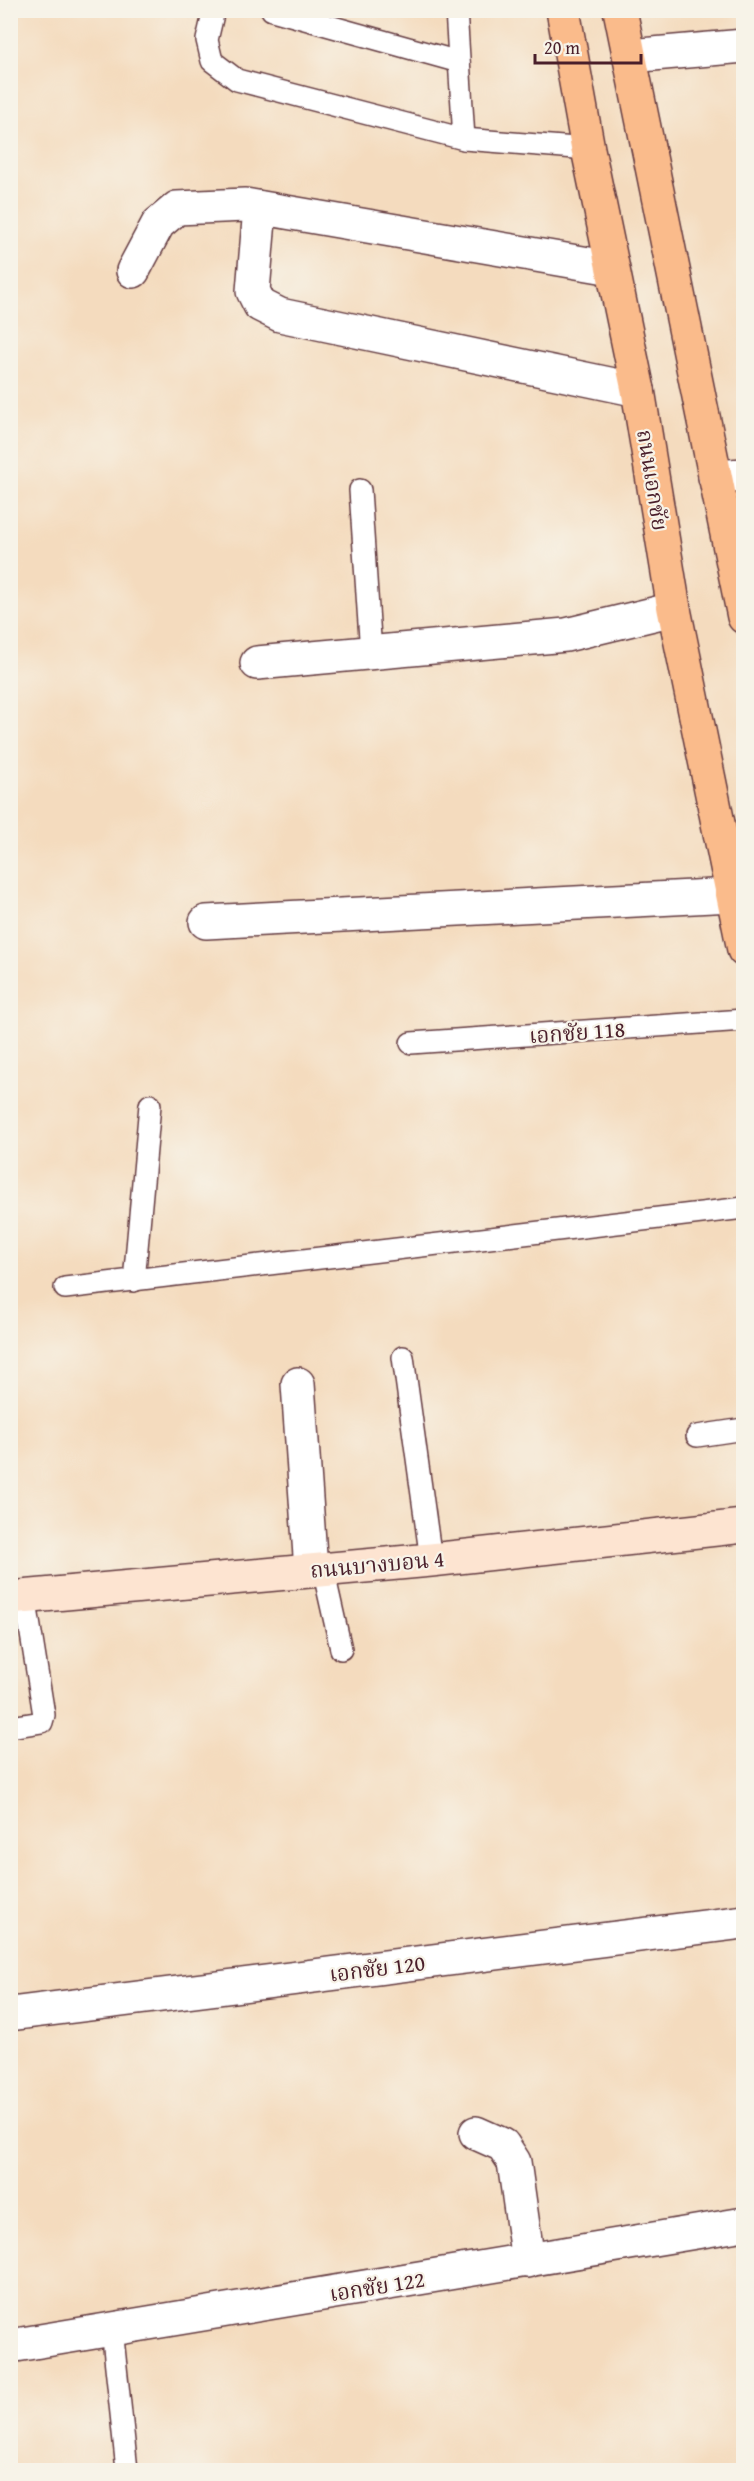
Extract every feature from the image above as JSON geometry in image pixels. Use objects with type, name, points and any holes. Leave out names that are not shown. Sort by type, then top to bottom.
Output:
[{"type":"main road","name":"ถนนเอกชัย","points":[[563,10],[588,149],[638,390],[674,609],[744,950]]},
{"type":"main road","points":[[620,10],[729,476],[742,599]]},
{"type":"street","points":[[630,56],[744,46]]},
{"type":"street","points":[[133,271],[158,224],[177,208],[244,205],[612,268]]},
{"type":"street","points":[[260,208],[253,291],[260,305],[279,315],[638,390]]},
{"type":"street","points":[[257,663],[566,635],[674,609]]},
{"type":"street","points":[[206,921],[732,895]]},
{"type":"street","points":[[298,1384],[317,1570]]},
{"type":"street","name":"ถนนบางบอน 4","points":[[18,1597],[431,1560],[744,1526]]},
{"type":"street","name":"เอกชัย 120","points":[[10,2014],[744,1922]]},
{"type":"street","points":[[476,2133],[504,2145],[514,2162],[528,2260]]},
{"type":"street","name":"เอกชัย 122","points":[[10,2346],[744,2224]]},
{"type":"lane","points":[[214,10],[207,40],[212,61],[237,80],[464,139],[588,149]]},
{"type":"lane","points":[[272,10],[459,62]]},
{"type":"lane","points":[[456,10],[464,139]]},
{"type":"lane","points":[[360,490],[370,653]]},
{"type":"lane","name":"เอกชัย 118","points":[[411,1043],[744,1020]]},
{"type":"lane","points":[[134,1281],[150,1105]]},
{"type":"lane","points":[[65,1288],[744,1208]]},
{"type":"lane","points":[[403,1357],[431,1560]]},
{"type":"lane","points":[[697,1436],[744,1429]]},
{"type":"lane","points":[[317,1570],[341,1649]]},
{"type":"lane","points":[[10,1727],[35,1725],[42,1722],[44,1714],[18,1597]]},
{"type":"lane","points":[[112,2329],[127,2470]]}]
